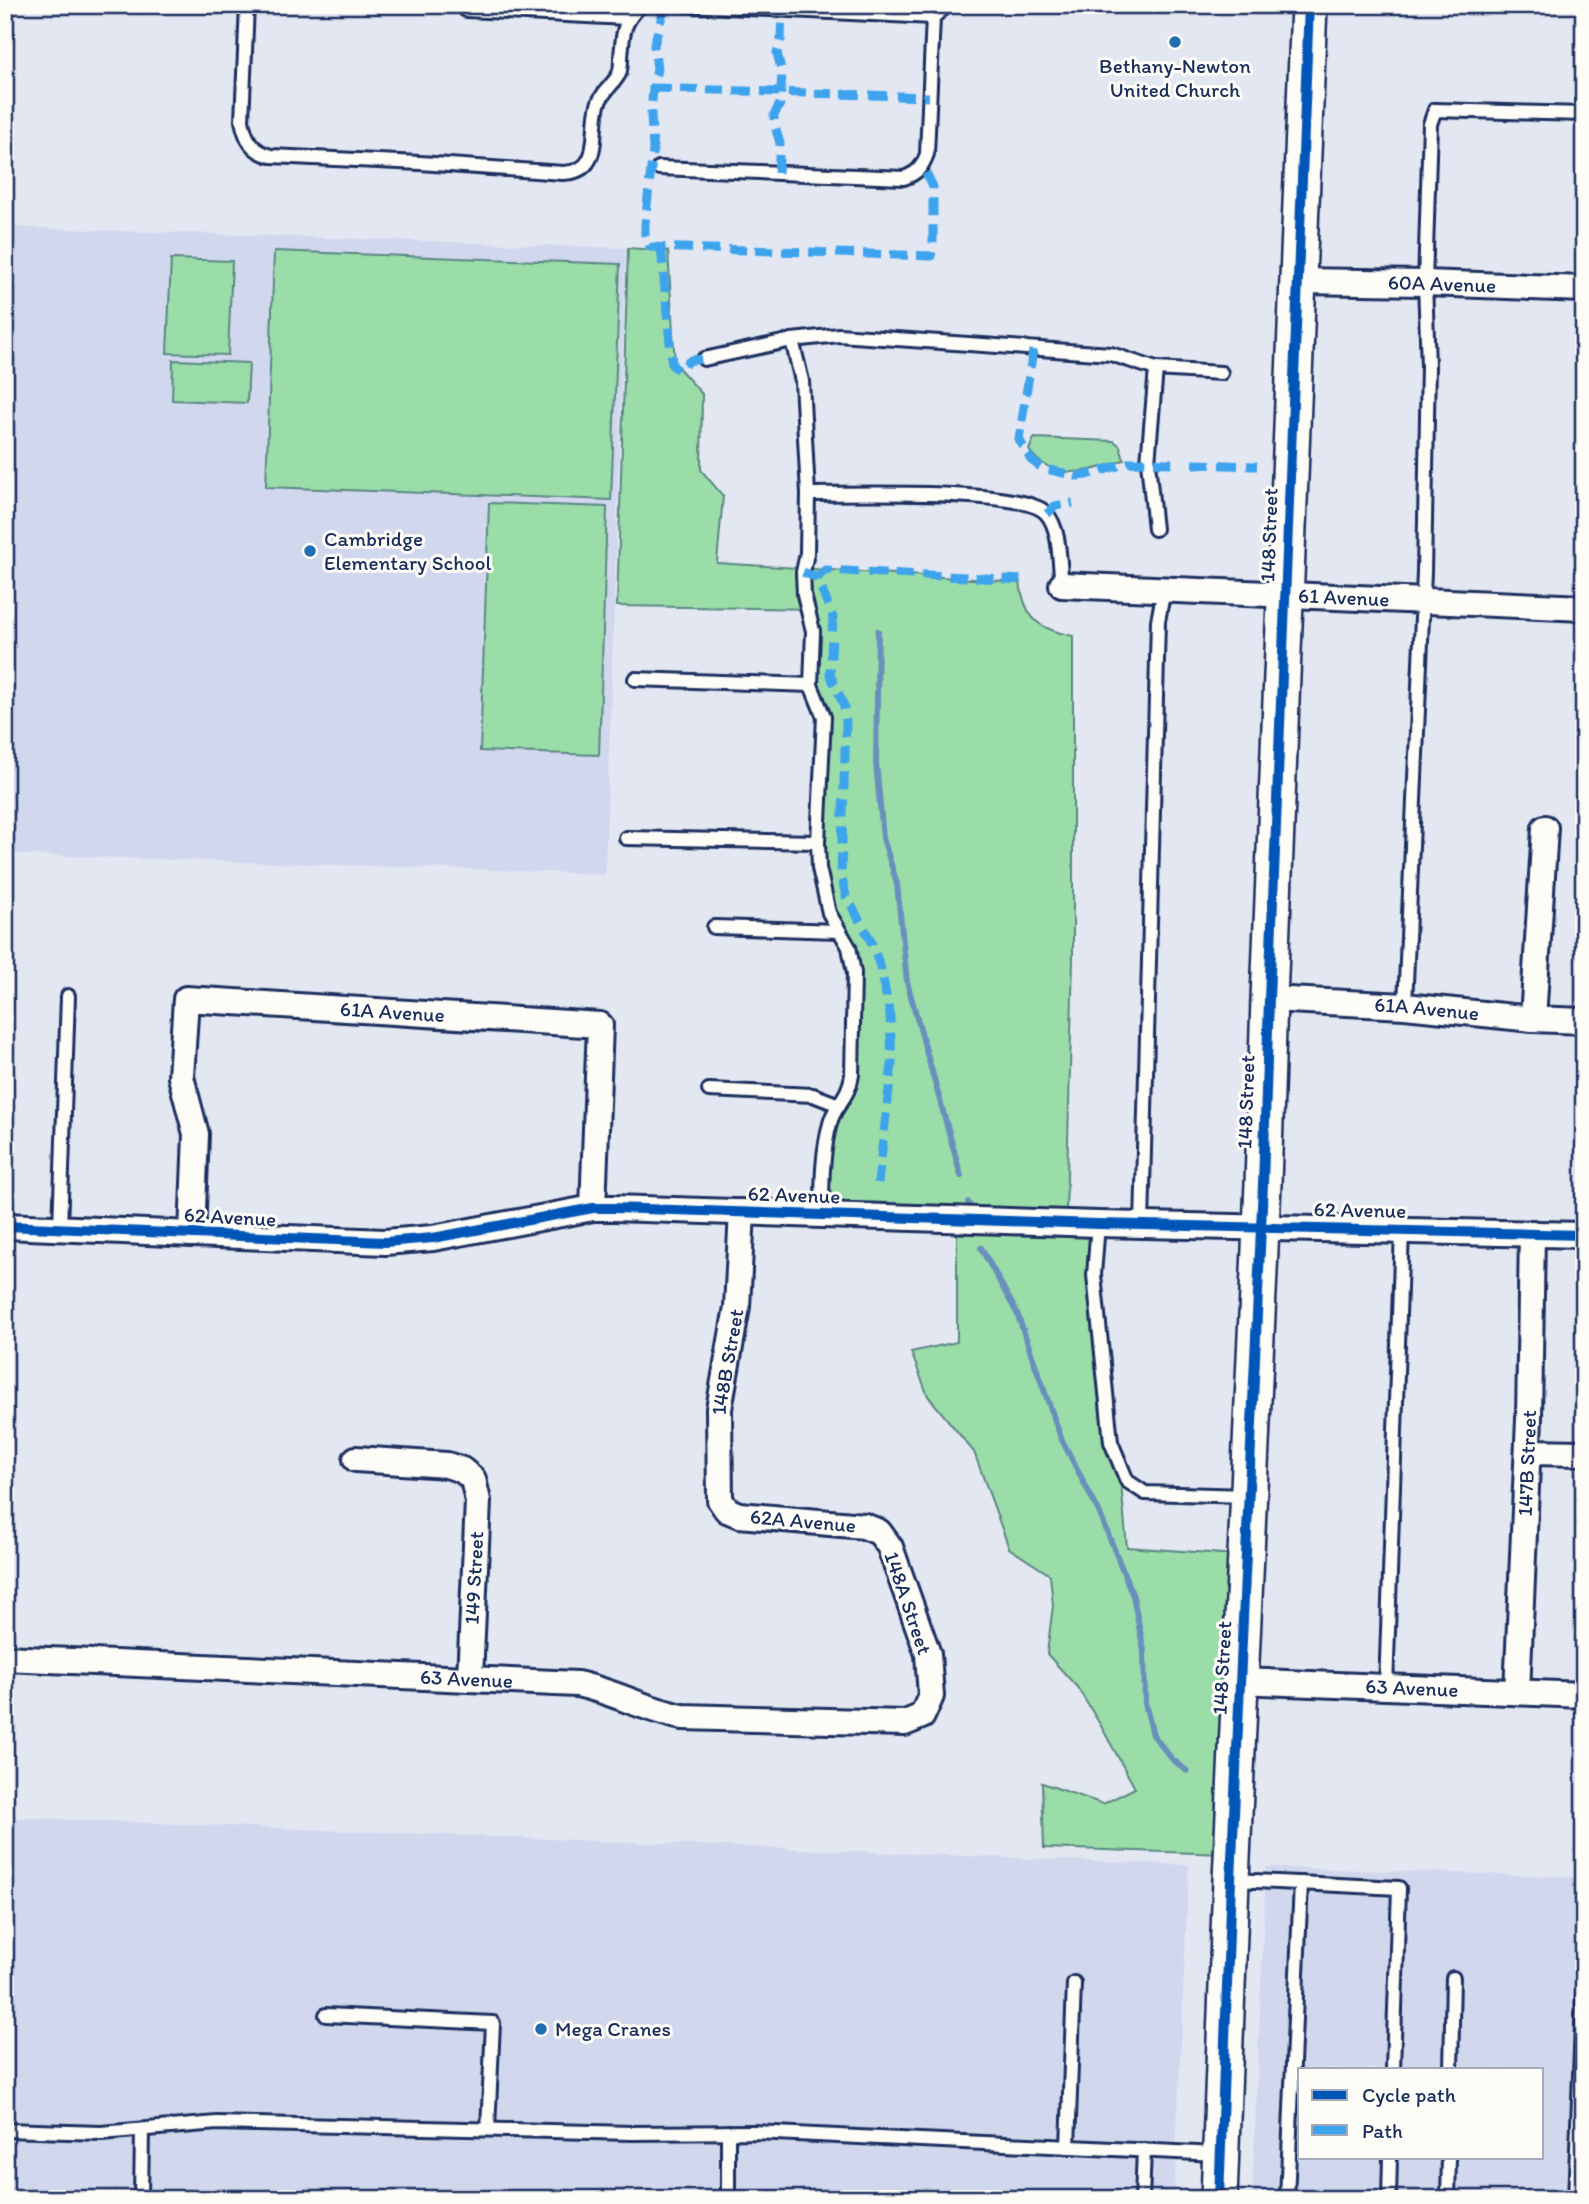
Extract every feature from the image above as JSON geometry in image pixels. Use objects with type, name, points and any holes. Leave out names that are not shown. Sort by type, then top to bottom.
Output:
[{"type":"main road","name":"148 Street","points":[[1219,2199],[1261,1228],[1309,5]]},
{"type":"street","name":"60A Avenue","points":[[1298,281],[1584,289]]},
{"type":"street","name":"61 Avenue","points":[[1062,585],[1584,608]]},
{"type":"street","points":[[1534,1019],[1545,828]]},
{"type":"street","name":"61A Avenue","points":[[192,1234],[196,1134],[181,1077],[186,999],[600,1025],[593,1208]]},
{"type":"street","name":"61A Avenue","points":[[1269,999],[1405,1006],[1534,1019],[1584,1021]]},
{"type":"street","name":"62 Avenue","points":[[5,1226],[385,1242],[444,1236],[593,1208],[1098,1224],[1584,1235]]},
{"type":"street","name":"148B Street","points":[[727,1510],[720,1500],[718,1481],[719,1409],[737,1307],[742,1212]]},
{"type":"street","name":"147B Street","points":[[1517,1692],[1528,1451],[1532,1233]]},
{"type":"street","points":[[1528,1451],[1584,1454]]},
{"type":"street","name":"149 Street","points":[[356,1459],[447,1465],[473,1479],[478,1501],[470,1678]]},
{"type":"street","name":"62A Avenue","points":[[727,1510],[756,1518],[864,1526],[879,1532]]},
{"type":"street","name":"148A Street","points":[[879,1532],[897,1563],[928,1654],[931,1696],[922,1716]]},
{"type":"street","name":"63 Avenue","points":[[5,1658],[577,1684],[600,1688],[648,1709],[683,1717],[905,1723],[922,1716]]},
{"type":"street","name":"63 Avenue","points":[[1240,1681],[1584,1695]]},
{"type":"lane","points":[[247,5],[242,121],[245,136],[259,153],[271,156],[563,173],[577,171],[590,160],[598,103],[620,72],[627,18],[641,5]]},
{"type":"lane","points":[[686,5],[933,17],[948,5]]},
{"type":"lane","points":[[466,10],[627,18]]},
{"type":"lane","points":[[659,168],[904,178],[915,174],[923,166],[926,154],[933,17]]},
{"type":"lane","points":[[1405,1006],[1423,599],[1428,366],[1425,283],[1430,124],[1435,110],[1584,114]]},
{"type":"lane","points":[[704,359],[792,340],[839,335],[1111,354],[1156,369],[1221,373]]},
{"type":"lane","points":[[792,340],[802,381],[808,494],[807,553],[803,572],[804,595],[813,631],[811,685],[824,717],[819,868],[829,914],[849,947],[854,973],[852,1075],[850,1090],[832,1117],[828,1133],[822,1181],[822,1215]]},
{"type":"lane","points":[[1155,529],[1148,462],[1156,369]]},
{"type":"lane","points":[[808,494],[923,494],[1013,499],[1033,504],[1047,513],[1054,529],[1062,585]]},
{"type":"lane","points":[[1142,1225],[1158,621],[1164,589]]},
{"type":"lane","points":[[635,679],[811,685]]},
{"type":"lane","points":[[626,838],[818,842]]},
{"type":"lane","points":[[713,927],[838,931]]},
{"type":"lane","points":[[60,1228],[68,996]]},
{"type":"lane","points":[[709,1090],[813,1095],[839,1105]]},
{"type":"lane","points":[[1098,1224],[1094,1275],[1111,1442],[1127,1481],[1145,1493],[1249,1497]]},
{"type":"lane","points":[[1386,1688],[1402,1230]]},
{"type":"lane","points":[[1231,1880],[1399,1888],[1393,2068]]},
{"type":"lane","points":[[1287,2199],[1300,1883]]},
{"type":"lane","points":[[1575,2199],[1584,1975]]},
{"type":"lane","points":[[1451,2068],[1453,1978]]},
{"type":"lane","points":[[1069,2147],[1074,1983]]},
{"type":"lane","points":[[326,2015],[493,2023],[488,2129]]},
{"type":"lane","points":[[5,2130],[102,2133],[217,2123],[632,2133],[728,2132],[1221,2154]]},
{"type":"lane","points":[[141,2199],[142,2130]]},
{"type":"lane","points":[[728,2132],[728,2199]]},
{"type":"lane","points":[[1142,2199],[1144,2150]]},
{"type":"lane","points":[[1389,2199],[1390,2158]]},
{"type":"lane","points":[[1448,2199],[1449,2158]]},
{"type":"shaded area","name":"Cambridge Elementary School","points":[[5,227],[626,248],[605,874],[5,854]]},
{"type":"shaded area","points":[[5,1817],[1189,1865],[1174,2199],[5,2199]]},
{"type":"shaded area","points":[[1266,1867],[1584,1877],[1584,2199],[1252,2199]]},
{"type":"green space","points":[[628,248],[668,251],[675,364],[702,394],[701,470],[723,496],[717,563],[1020,582],[1025,605],[1035,620],[1051,630],[1073,636],[1073,960],[1066,1213],[1092,1233],[1087,1272],[1105,1444],[1121,1484],[1127,1547],[1236,1555],[1226,1854],[1044,1848],[1042,1783],[1103,1804],[1135,1788],[1077,1687],[1047,1654],[1053,1605],[1050,1575],[1009,1548],[974,1452],[928,1396],[911,1352],[957,1342],[957,1226],[827,1210],[828,1163],[833,1128],[854,1088],[857,1074],[858,973],[832,909],[824,868],[830,742],[828,716],[817,684],[817,631],[814,609],[617,606]]},
{"type":"green space","points":[[274,251],[620,264],[611,500],[266,487]]},
{"type":"green space","points":[[171,259],[232,261],[228,355],[167,353]]},
{"type":"green space","points":[[173,360],[249,363],[247,403],[172,400]]},
{"type":"green space","points":[[1034,438],[1114,441],[1120,446],[1124,460],[1086,471],[1061,471],[1049,467],[1029,450]]},
{"type":"green space","points":[[489,503],[607,507],[599,755],[480,751]]},
{"type":"waterway","points":[[878,631],[876,763],[883,838],[897,884],[907,982],[961,1176]]},
{"type":"waterway","points":[[968,1202],[970,1207]]},
{"type":"waterway","points":[[981,1248],[1017,1313],[1061,1438],[1100,1514],[1133,1596],[1144,1651],[1145,1703],[1153,1735],[1172,1759],[1187,1771]]},
{"type":"marked path","points":[[665,5],[654,45],[657,69],[651,114],[653,150],[645,224],[645,237],[650,247],[931,256],[933,187],[923,166]]},
{"type":"marked path","points":[[778,173],[780,143],[774,115],[780,104],[782,73],[777,53],[781,39],[782,10]]},
{"type":"marked path","points":[[653,88],[929,97]]},
{"type":"marked path","points":[[661,247],[672,365],[678,370],[691,360],[704,359]]},
{"type":"marked path","points":[[1033,350],[1019,439],[1031,460],[1042,468],[1076,476],[1131,462],[1176,463]]},
{"type":"marked path","points":[[1193,464],[1257,466]]},
{"type":"marked path","points":[[1047,514],[1055,506],[1073,503]]},
{"type":"marked path","points":[[817,578],[825,570],[1024,580]]},
{"type":"marked path","points":[[803,572],[817,578],[833,617],[830,674],[844,706],[846,723],[841,874],[846,896],[870,939],[881,969],[890,1015],[892,1064],[878,1183]]},
{"type":"cycle path","points":[[1219,2199],[1263,1184],[1309,5]]},
{"type":"cycle path","points":[[5,1226],[385,1242],[433,1238],[593,1208],[613,1208],[1098,1224],[1584,1235]]},
{"type":"place","name":"Bethany-Newton United Church","points":[[1175,42]]},
{"type":"place","name":"Cambridge Elementary School","points":[[310,551]]},
{"type":"place","name":"Mega Cranes","points":[[541,2029]]}]
